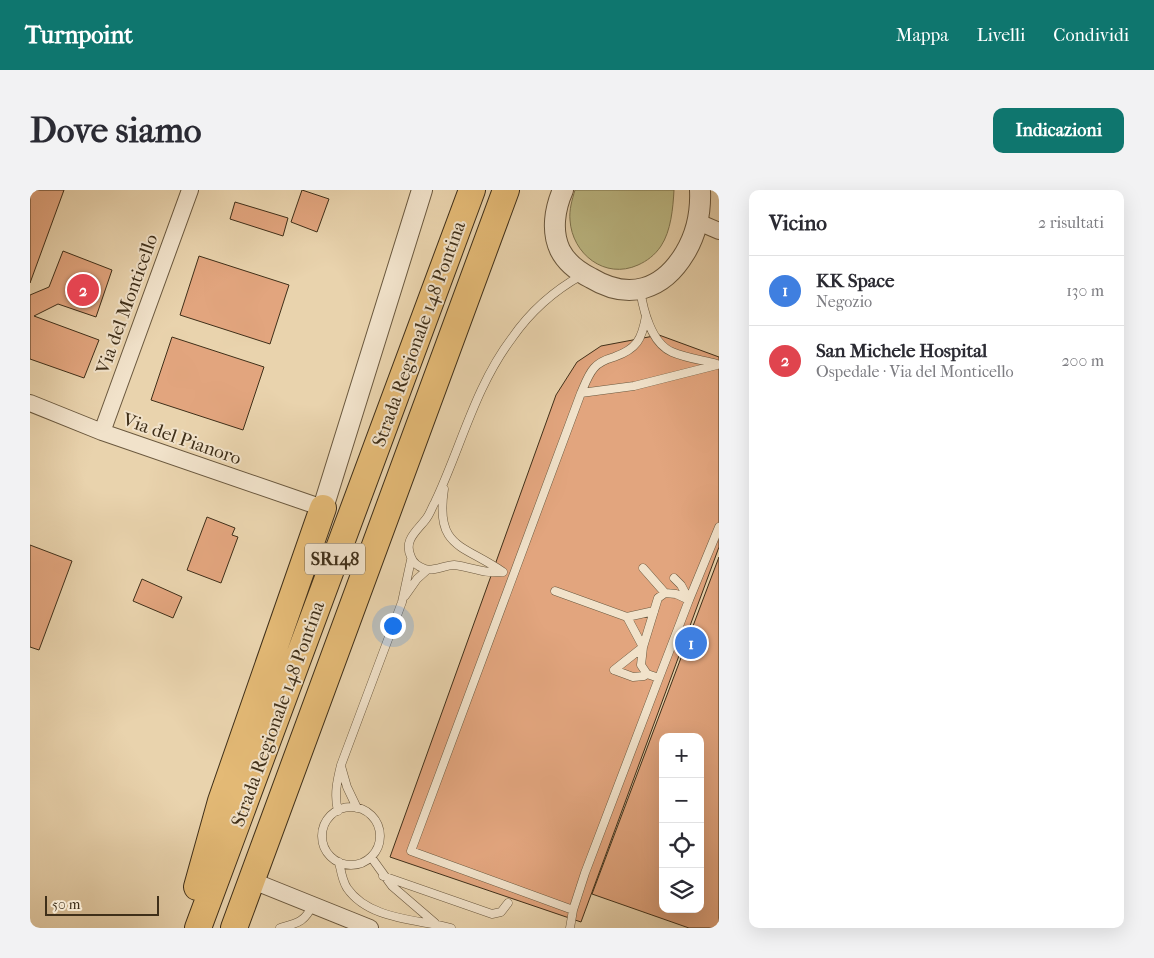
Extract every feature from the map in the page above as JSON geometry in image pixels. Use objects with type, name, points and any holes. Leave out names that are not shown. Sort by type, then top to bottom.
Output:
[{"type":"highway","name":"Strada Regionale 148 Pontina","points":[[198,928],[472,190]]},
{"type":"highway","name":"Strada Regionale 148 Pontina","points":[[234,928],[253,881],[506,190]]},
{"type":"highway","points":[[185,928],[221,801],[323,508]]},
{"type":"street","name":"Via del Monticello","points":[[102,432],[190,190]]},
{"type":"street","points":[[323,508],[422,190]]},
{"type":"street","points":[[563,190],[556,216],[556,233],[565,257],[584,274],[620,290],[640,289],[661,281],[673,271],[692,241],[698,222],[700,190]]},
{"type":"street","points":[[698,222],[719,231]]},
{"type":"street","name":"Via del Pianoro","points":[[30,403],[102,432],[323,508]]},
{"type":"street","points":[[253,881],[370,928]]},
{"type":"lane","points":[[338,811],[336,789],[341,766],[402,602],[411,560],[408,550],[412,534],[427,517],[446,479],[477,398],[498,357],[526,320],[542,304],[568,283],[584,274]]},
{"type":"lane","points":[[640,289],[646,316],[660,344],[672,352],[718,365]]},
{"type":"lane","points":[[573,910],[411,851],[587,378],[595,367],[607,359],[626,353],[638,343],[644,330],[646,316]]},
{"type":"lane","points":[[581,393],[634,386],[718,365]]},
{"type":"lane","points":[[411,560],[427,570],[454,565],[490,573],[503,572],[458,547],[451,538],[442,519],[446,479]]},
{"type":"lane","points":[[570,928],[573,910],[585,873],[689,600],[719,527]]},
{"type":"lane","points":[[643,568],[665,593]]},
{"type":"lane","points":[[402,602],[412,586],[427,570]]},
{"type":"lane","points":[[674,578],[681,585],[689,600]]},
{"type":"lane","points":[[555,591],[627,617],[654,611]]},
{"type":"lane","points":[[660,678],[647,674],[641,665],[643,647],[658,598],[665,593],[676,594],[689,600]]},
{"type":"lane","points":[[627,617],[643,647]]},
{"type":"lane","points":[[643,647],[614,670],[633,677],[647,674]]},
{"type":"lane","points":[[341,766],[347,787],[357,808]]},
{"type":"lane","points":[[357,808],[366,811],[373,817],[378,824],[380,833],[377,850],[371,858],[356,865],[347,865],[330,855],[323,840],[326,823],[338,811],[357,808]]},
{"type":"lane","points":[[371,858],[383,876],[399,893],[437,924]]},
{"type":"lane","points":[[339,862],[348,888],[365,904],[395,917],[451,928]]},
{"type":"lane","points":[[383,876],[492,914],[502,912],[508,903]]},
{"type":"lane","points":[[280,928],[303,920],[313,904]]},
{"type":"shaded area","points":[[575,190],[674,190],[669,226],[661,246],[645,262],[626,269],[614,269],[592,261],[577,243],[572,232],[570,212]]},
{"type":"building","points":[[30,190],[64,190],[30,283]]},
{"type":"building","points":[[302,190],[329,199],[317,232],[291,222]]},
{"type":"building","points":[[235,202],[288,218],[283,236],[230,219]]},
{"type":"building","points":[[63,251],[112,270],[96,317],[58,304],[34,316],[99,340],[84,378],[30,359],[30,295],[49,287]]},
{"type":"building","points":[[199,256],[289,285],[270,344],[180,315]]},
{"type":"building","points":[[659,335],[719,357],[719,547],[581,922],[390,857],[556,395],[577,362],[601,346]]},
{"type":"building","points":[[172,337],[264,367],[243,430],[151,400]]},
{"type":"building","points":[[207,517],[235,528],[232,535],[238,537],[221,583],[187,570]]},
{"type":"building","points":[[30,545],[72,561],[39,650],[30,647]]},
{"type":"building","points":[[719,557],[719,928],[689,928],[592,894]]},
{"type":"building","points":[[142,579],[182,597],[173,618],[133,601]]},
{"type":"place","name":"San Michele Hospital","points":[[83,290]]},
{"type":"place","name":"KK Space","points":[[691,643]]}]
